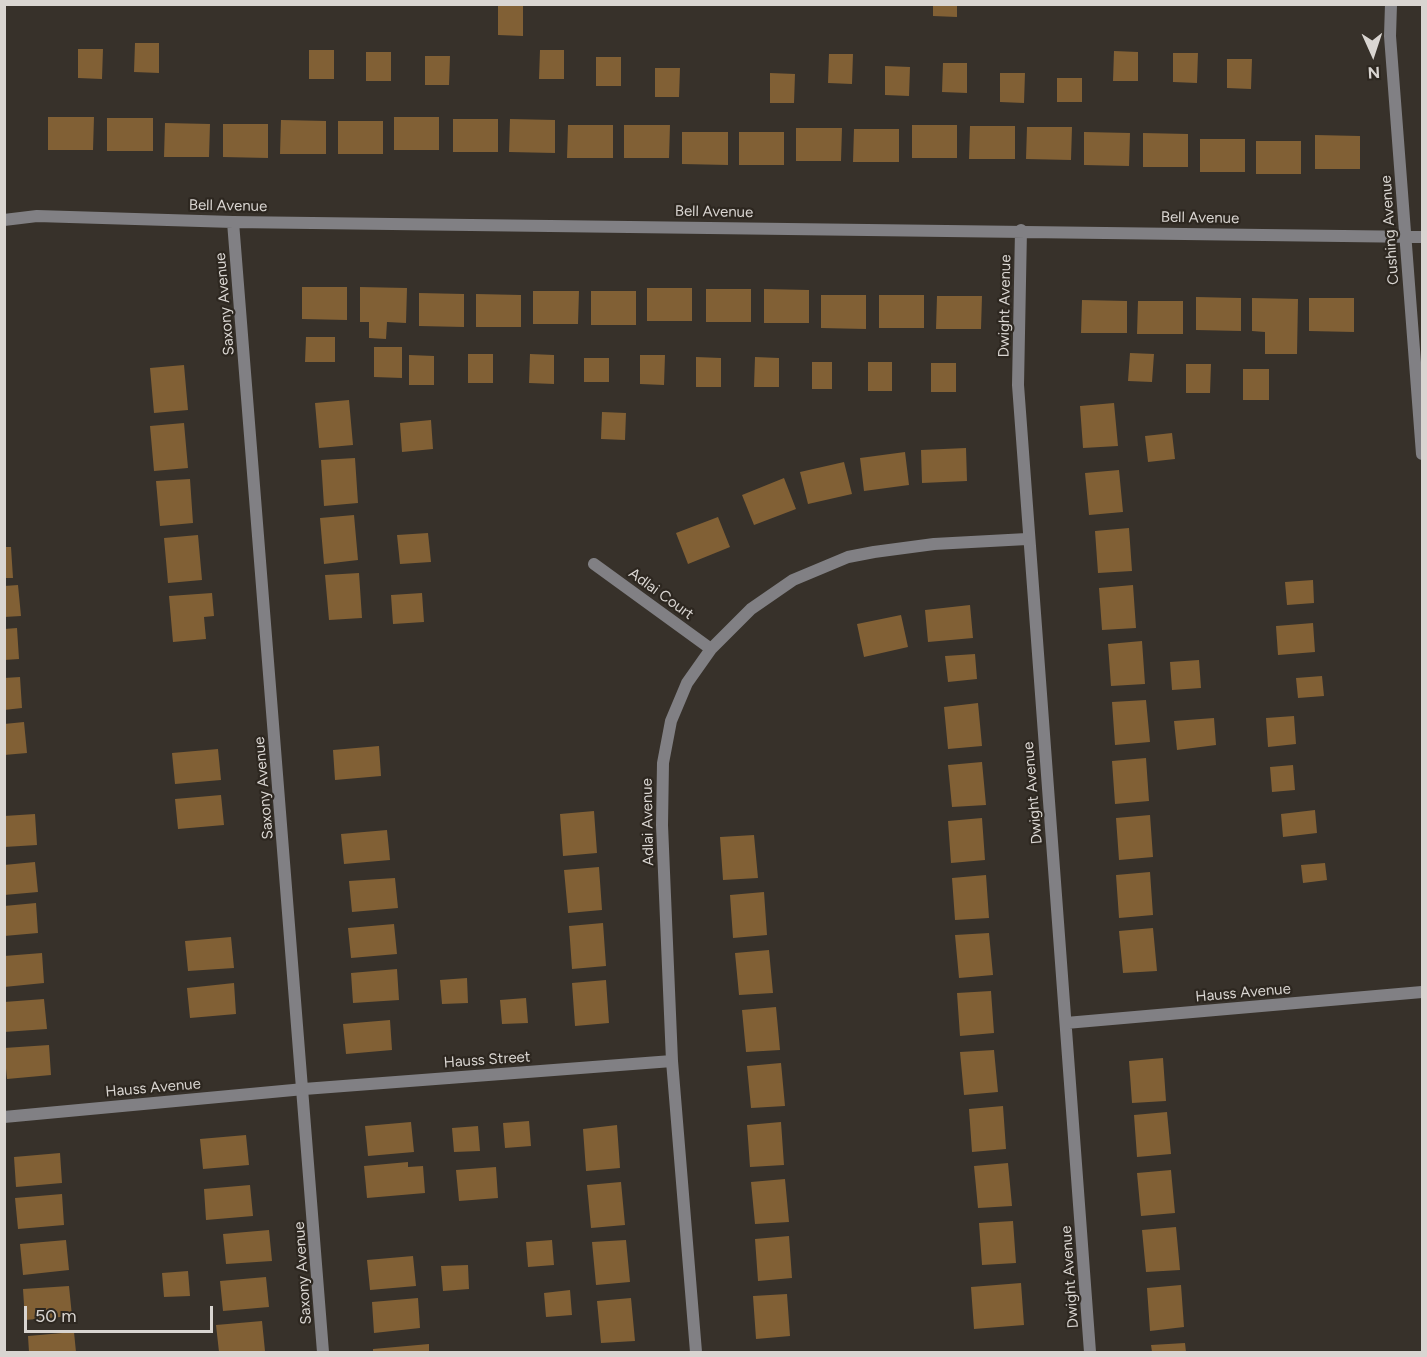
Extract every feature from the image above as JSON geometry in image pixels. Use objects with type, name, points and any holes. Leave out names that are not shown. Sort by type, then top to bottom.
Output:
[{"type":"street","name":"Cushing Avenue","points":[[1391,4],[1390,36],[1422,454]]},
{"type":"street","name":"Bell Avenue","points":[[4,220],[37,216],[233,222],[1021,230],[1422,237]]},
{"type":"street","name":"Saxony Avenue","points":[[233,222],[304,1089],[323,1353]]},
{"type":"street","name":"Dwight Avenue","points":[[1021,230],[1018,385],[1027,539],[1090,1353]]},
{"type":"street","name":"Adlai Avenue","points":[[696,1353],[672,1061],[662,825],[663,763],[671,721],[687,683],[711,649],[751,609],[807,573],[848,557],[934,544],[1027,539]]},
{"type":"street","name":"Adlai Court","points":[[594,564],[711,649]]},
{"type":"street","name":"Hauss Avenue","points":[[1066,1023],[1422,992]]},
{"type":"street","name":"Hauss Street","points":[[304,1089],[672,1061]]},
{"type":"street","name":"Hauss Avenue","points":[[4,1118],[304,1089]]},
{"type":"building","points":[[933,4],[957,4],[957,17],[933,16]]},
{"type":"building","points":[[498,6],[523,6],[523,36],[498,35]]},
{"type":"building","points":[[135,43],[159,43],[159,73],[134,72]]},
{"type":"building","points":[[78,49],[103,49],[102,79],[78,78]]},
{"type":"building","points":[[309,50],[334,50],[334,79],[309,79]]},
{"type":"building","points":[[540,50],[564,50],[564,79],[539,79]]},
{"type":"building","points":[[1114,51],[1138,52],[1138,81],[1113,81]]},
{"type":"building","points":[[366,52],[391,52],[391,81],[366,81]]},
{"type":"building","points":[[1173,53],[1198,53],[1197,83],[1173,82]]},
{"type":"building","points":[[829,54],[853,54],[852,84],[828,83]]},
{"type":"building","points":[[425,56],[450,56],[449,85],[425,85]]},
{"type":"building","points":[[596,57],[621,57],[621,86],[596,86]]},
{"type":"building","points":[[1227,59],[1252,59],[1251,89],[1227,88]]},
{"type":"building","points":[[943,63],[967,63],[967,93],[942,92]]},
{"type":"building","points":[[885,66],[910,67],[909,96],[885,95]]},
{"type":"building","points":[[655,68],[680,68],[679,97],[655,97]]},
{"type":"building","points":[[770,73],[795,74],[794,103],[770,103]]},
{"type":"building","points":[[1000,73],[1025,73],[1024,103],[1000,102]]},
{"type":"building","points":[[1057,78],[1082,78],[1082,102],[1057,102]]},
{"type":"building","points":[[48,117],[94,117],[93,150],[48,150]]},
{"type":"building","points":[[394,117],[439,117],[439,150],[394,150]]},
{"type":"building","points":[[107,118],[153,118],[153,151],[107,151]]},
{"type":"building","points":[[453,119],[498,119],[498,152],[453,152]]},
{"type":"building","points":[[510,119],[555,120],[555,153],[509,152]]},
{"type":"building","points":[[281,120],[326,121],[326,154],[280,154]]},
{"type":"building","points":[[338,121],[383,121],[383,154],[338,154]]},
{"type":"building","points":[[165,123],[210,124],[209,157],[164,157]]},
{"type":"building","points":[[223,124],[268,124],[268,158],[223,157]]},
{"type":"building","points":[[568,125],[613,125],[613,158],[567,158]]},
{"type":"building","points":[[624,125],[670,125],[669,158],[624,158]]},
{"type":"building","points":[[912,125],[957,125],[957,158],[912,158]]},
{"type":"building","points":[[970,126],[1015,126],[1015,159],[969,159]]},
{"type":"building","points":[[1027,127],[1072,127],[1071,160],[1026,159]]},
{"type":"building","points":[[796,128],[842,128],[841,161],[796,161]]},
{"type":"building","points":[[854,129],[899,129],[899,162],[853,162]]},
{"type":"building","points":[[682,132],[728,132],[728,165],[682,164]]},
{"type":"building","points":[[739,132],[784,132],[784,165],[739,165]]},
{"type":"building","points":[[1084,132],[1130,133],[1129,166],[1084,165]]},
{"type":"building","points":[[1143,133],[1188,134],[1188,167],[1143,167]]},
{"type":"building","points":[[1315,135],[1360,136],[1360,169],[1315,169]]},
{"type":"building","points":[[1200,139],[1245,139],[1245,172],[1200,172]]},
{"type":"building","points":[[1256,141],[1301,141],[1301,174],[1256,174]]},
{"type":"building","points":[[302,287],[347,287],[347,320],[302,319]]},
{"type":"building","points":[[360,287],[407,288],[406,323],[387,322],[386,339],[369,338],[369,322],[360,322]]},
{"type":"building","points":[[647,288],[692,288],[692,321],[647,321]]},
{"type":"building","points":[[706,289],[751,289],[751,322],[706,322]]},
{"type":"building","points":[[764,289],[809,290],[809,323],[764,323]]},
{"type":"building","points":[[533,291],[579,291],[578,324],[533,324]]},
{"type":"building","points":[[591,291],[636,291],[636,325],[591,325]]},
{"type":"building","points":[[419,293],[464,294],[464,327],[419,326]]},
{"type":"building","points":[[476,294],[521,295],[521,327],[476,327]]},
{"type":"building","points":[[821,295],[866,295],[866,329],[821,328]]},
{"type":"building","points":[[879,295],[924,295],[924,328],[879,328]]},
{"type":"building","points":[[937,296],[982,296],[981,329],[936,329]]},
{"type":"building","points":[[1196,297],[1241,298],[1241,331],[1196,330]]},
{"type":"building","points":[[1252,298],[1298,299],[1297,354],[1265,354],[1265,332],[1252,331]]},
{"type":"building","points":[[1309,298],[1354,298],[1354,332],[1309,331]]},
{"type":"building","points":[[1082,300],[1127,301],[1127,333],[1081,333]]},
{"type":"building","points":[[1138,301],[1183,301],[1183,334],[1137,334]]},
{"type":"building","points":[[306,337],[335,337],[335,362],[305,362]]},
{"type":"building","points":[[374,347],[402,347],[402,378],[374,377]]},
{"type":"building","points":[[1130,353],[1154,354],[1152,382],[1128,381]]},
{"type":"building","points":[[468,354],[493,354],[493,383],[468,383]]},
{"type":"building","points":[[530,354],[554,355],[554,384],[529,383]]},
{"type":"building","points":[[409,355],[434,356],[434,385],[409,385]]},
{"type":"building","points":[[640,355],[665,355],[664,385],[640,384]]},
{"type":"building","points":[[696,357],[721,358],[721,387],[696,387]]},
{"type":"building","points":[[755,357],[779,358],[779,387],[754,387]]},
{"type":"building","points":[[584,358],[609,358],[609,382],[584,382]]},
{"type":"building","points":[[812,362],[832,362],[832,389],[812,389]]},
{"type":"building","points":[[868,362],[892,362],[892,391],[868,391]]},
{"type":"building","points":[[931,363],[956,363],[956,392],[931,392]]},
{"type":"building","points":[[1186,364],[1211,364],[1210,393],[1186,393]]},
{"type":"building","points":[[184,365],[188,410],[154,413],[150,368]]},
{"type":"building","points":[[1243,369],[1269,369],[1269,400],[1243,400]]},
{"type":"building","points":[[349,400],[353,445],[319,448],[315,403]]},
{"type":"building","points":[[1114,403],[1118,446],[1083,448],[1080,406]]},
{"type":"building","points":[[602,412],[626,413],[625,440],[601,439]]},
{"type":"building","points":[[431,420],[433,449],[402,452],[400,423]]},
{"type":"building","points":[[184,423],[188,468],[154,471],[150,426]]},
{"type":"building","points":[[1172,433],[1175,459],[1148,462],[1145,436]]},
{"type":"building","points":[[966,448],[967,481],[922,483],[921,450]]},
{"type":"building","points":[[905,452],[909,485],[864,491],[860,458]]},
{"type":"building","points":[[355,458],[358,503],[324,506],[321,460]]},
{"type":"building","points":[[844,462],[852,494],[808,504],[800,472]]},
{"type":"building","points":[[1119,470],[1123,512],[1089,515],[1085,473]]},
{"type":"building","points":[[784,478],[796,509],[754,525],[742,495]]},
{"type":"building","points":[[190,479],[193,523],[160,526],[156,481]]},
{"type":"building","points":[[354,515],[358,560],[324,564],[320,518]]},
{"type":"building","points":[[718,517],[730,547],[688,564],[676,533]]},
{"type":"building","points":[[1129,528],[1132,571],[1098,573],[1095,531]]},
{"type":"building","points":[[428,533],[431,562],[400,564],[397,535]]},
{"type":"building","points":[[198,535],[202,580],[168,583],[164,538]]},
{"type":"building","points":[[4,547],[11,547],[13,578],[4,578]]},
{"type":"building","points":[[359,573],[362,618],[329,620],[325,575]]},
{"type":"building","points":[[1313,580],[1314,603],[1287,605],[1285,582]]},
{"type":"building","points":[[18,585],[21,616],[4,617],[4,586]]},
{"type":"building","points":[[1133,585],[1136,628],[1102,630],[1099,588]]},
{"type":"building","points":[[212,593],[214,616],[204,617],[206,639],[173,642],[169,596]]},
{"type":"building","points":[[422,593],[424,622],[393,624],[391,595]]},
{"type":"building","points":[[970,605],[973,638],[928,642],[925,610]]},
{"type":"building","points":[[901,615],[908,647],[864,657],[857,624]]},
{"type":"building","points":[[1313,623],[1315,652],[1278,655],[1276,626]]},
{"type":"building","points":[[17,628],[19,659],[4,660],[4,629]]},
{"type":"building","points":[[1142,641],[1145,684],[1111,686],[1108,644]]},
{"type":"building","points":[[975,654],[977,679],[948,682],[945,656]]},
{"type":"building","points":[[1199,660],[1201,688],[1172,690],[1170,662]]},
{"type":"building","points":[[1322,676],[1324,696],[1298,698],[1296,678]]},
{"type":"building","points":[[20,677],[22,708],[4,710],[4,678]]},
{"type":"building","points":[[1146,700],[1150,742],[1115,745],[1112,702]]},
{"type":"building","points":[[978,703],[982,746],[948,749],[944,707]]},
{"type":"building","points":[[1294,716],[1296,744],[1268,747],[1266,718]]},
{"type":"building","points":[[1214,718],[1216,745],[1177,750],[1174,721]]},
{"type":"building","points":[[24,722],[27,753],[4,755],[4,724]]},
{"type":"building","points":[[379,746],[381,776],[335,780],[333,750]]},
{"type":"building","points":[[218,749],[221,780],[175,784],[172,753]]},
{"type":"building","points":[[1146,758],[1149,801],[1115,804],[1112,761]]},
{"type":"building","points":[[982,762],[986,805],[952,807],[948,765]]},
{"type":"building","points":[[1293,765],[1295,790],[1272,792],[1270,767]]},
{"type":"building","points":[[221,795],[224,825],[178,829],[175,799]]},
{"type":"building","points":[[1315,810],[1317,833],[1283,837],[1281,814]]},
{"type":"building","points":[[594,811],[597,853],[563,856],[560,814]]},
{"type":"building","points":[[35,814],[37,845],[4,847],[4,816]]},
{"type":"building","points":[[1150,815],[1153,857],[1119,860],[1116,818]]},
{"type":"building","points":[[982,818],[985,860],[951,863],[948,821]]},
{"type":"building","points":[[387,830],[390,860],[344,864],[341,834]]},
{"type":"building","points":[[754,835],[758,878],[723,880],[720,837]]},
{"type":"building","points":[[35,862],[38,892],[4,895],[4,865]]},
{"type":"building","points":[[1325,863],[1327,880],[1303,883],[1301,865]]},
{"type":"building","points":[[599,867],[602,910],[568,913],[564,870]]},
{"type":"building","points":[[1150,872],[1153,915],[1119,918],[1116,875]]},
{"type":"building","points":[[986,875],[989,918],[955,920],[952,878]]},
{"type":"building","points":[[395,878],[398,908],[352,912],[349,881]]},
{"type":"building","points":[[764,892],[767,935],[733,938],[730,895]]},
{"type":"building","points":[[36,903],[38,933],[4,936],[4,906]]},
{"type":"building","points":[[603,923],[606,966],[572,969],[569,926]]},
{"type":"building","points":[[394,924],[397,954],[351,958],[348,928]]},
{"type":"building","points":[[1153,928],[1157,971],[1123,973],[1119,931]]},
{"type":"building","points":[[989,933],[993,975],[959,978],[955,935]]},
{"type":"building","points":[[231,937],[234,968],[188,971],[185,941]]},
{"type":"building","points":[[769,950],[773,993],[739,995],[735,953]]},
{"type":"building","points":[[42,953],[44,983],[4,987],[4,956]]},
{"type":"building","points":[[397,969],[399,1000],[353,1003],[351,973]]},
{"type":"building","points":[[467,978],[468,1003],[442,1004],[440,980]]},
{"type":"building","points":[[606,980],[609,1023],[575,1026],[572,983]]},
{"type":"building","points":[[234,983],[236,1014],[190,1018],[187,988]]},
{"type":"building","points":[[991,991],[994,1033],[960,1036],[957,993]]},
{"type":"building","points":[[526,998],[528,1023],[502,1024],[500,1000]]},
{"type":"building","points":[[44,999],[47,1029],[4,1032],[4,1002]]},
{"type":"building","points":[[776,1007],[780,1050],[746,1052],[742,1010]]},
{"type":"building","points":[[390,1020],[392,1050],[346,1054],[343,1024]]},
{"type":"building","points":[[49,1045],[51,1075],[7,1079],[4,1048]]},
{"type":"building","points":[[994,1050],[998,1092],[964,1095],[960,1052]]},
{"type":"building","points":[[1163,1058],[1166,1101],[1132,1103],[1129,1061]]},
{"type":"building","points":[[781,1063],[785,1106],[751,1108],[747,1066]]},
{"type":"building","points":[[1003,1106],[1006,1149],[972,1152],[969,1109]]},
{"type":"building","points":[[1167,1112],[1171,1154],[1137,1157],[1134,1115]]},
{"type":"building","points":[[529,1121],[531,1146],[505,1148],[503,1123]]},
{"type":"building","points":[[411,1122],[414,1152],[368,1156],[365,1126]]},
{"type":"building","points":[[781,1122],[784,1165],[750,1167],[747,1125]]},
{"type":"building","points":[[617,1125],[620,1168],[586,1171],[583,1129]]},
{"type":"building","points":[[478,1126],[480,1151],[454,1152],[452,1128]]},
{"type":"building","points":[[246,1135],[249,1165],[203,1169],[200,1139]]},
{"type":"building","points":[[60,1153],[62,1183],[16,1187],[14,1157]]},
{"type":"building","points":[[408,1162],[408,1167],[423,1166],[425,1193],[367,1198],[364,1166]]},
{"type":"building","points":[[1008,1163],[1012,1206],[978,1208],[974,1166]]},
{"type":"building","points":[[496,1167],[498,1198],[459,1201],[456,1170]]},
{"type":"building","points":[[1171,1170],[1175,1213],[1141,1216],[1137,1173]]},
{"type":"building","points":[[785,1179],[789,1222],[755,1224],[751,1182]]},
{"type":"building","points":[[621,1182],[625,1225],[591,1228],[587,1185]]},
{"type":"building","points":[[250,1185],[253,1216],[206,1220],[204,1189]]},
{"type":"building","points":[[62,1194],[64,1225],[18,1229],[15,1198]]},
{"type":"building","points":[[1013,1221],[1016,1263],[982,1265],[979,1223]]},
{"type":"building","points":[[1176,1227],[1180,1270],[1146,1272],[1142,1230]]},
{"type":"building","points":[[269,1230],[272,1261],[226,1264],[223,1234]]},
{"type":"building","points":[[789,1236],[792,1278],[758,1281],[755,1239]]},
{"type":"building","points":[[66,1240],[69,1270],[23,1275],[20,1244]]},
{"type":"building","points":[[552,1240],[554,1265],[528,1267],[526,1242]]},
{"type":"building","points":[[626,1240],[630,1282],[596,1285],[592,1242]]},
{"type":"building","points":[[413,1256],[416,1286],[370,1290],[367,1260]]},
{"type":"building","points":[[468,1265],[469,1289],[443,1291],[441,1266]]},
{"type":"building","points":[[188,1271],[190,1296],[164,1297],[162,1273]]},
{"type":"building","points":[[266,1277],[269,1307],[223,1311],[220,1281]]},
{"type":"building","points":[[1021,1283],[1024,1325],[974,1329],[971,1287]]},
{"type":"building","points":[[1181,1285],[1184,1327],[1150,1331],[1147,1288]]},
{"type":"building","points":[[69,1286],[72,1316],[25,1320],[23,1289]]},
{"type":"building","points":[[570,1290],[572,1315],[546,1317],[544,1293]]},
{"type":"building","points":[[787,1294],[790,1336],[756,1339],[753,1296]]},
{"type":"building","points":[[418,1298],[420,1328],[374,1333],[372,1302]]},
{"type":"building","points":[[631,1298],[635,1341],[601,1343],[597,1301]]},
{"type":"building","points":[[262,1321],[265,1351],[219,1352],[216,1325]]},
{"type":"building","points":[[74,1332],[76,1352],[29,1352],[28,1336]]},
{"type":"building","points":[[1185,1343],[1186,1352],[1152,1352],[1151,1345]]},
{"type":"building","points":[[429,1344],[429,1352],[373,1352],[373,1349]]}]
